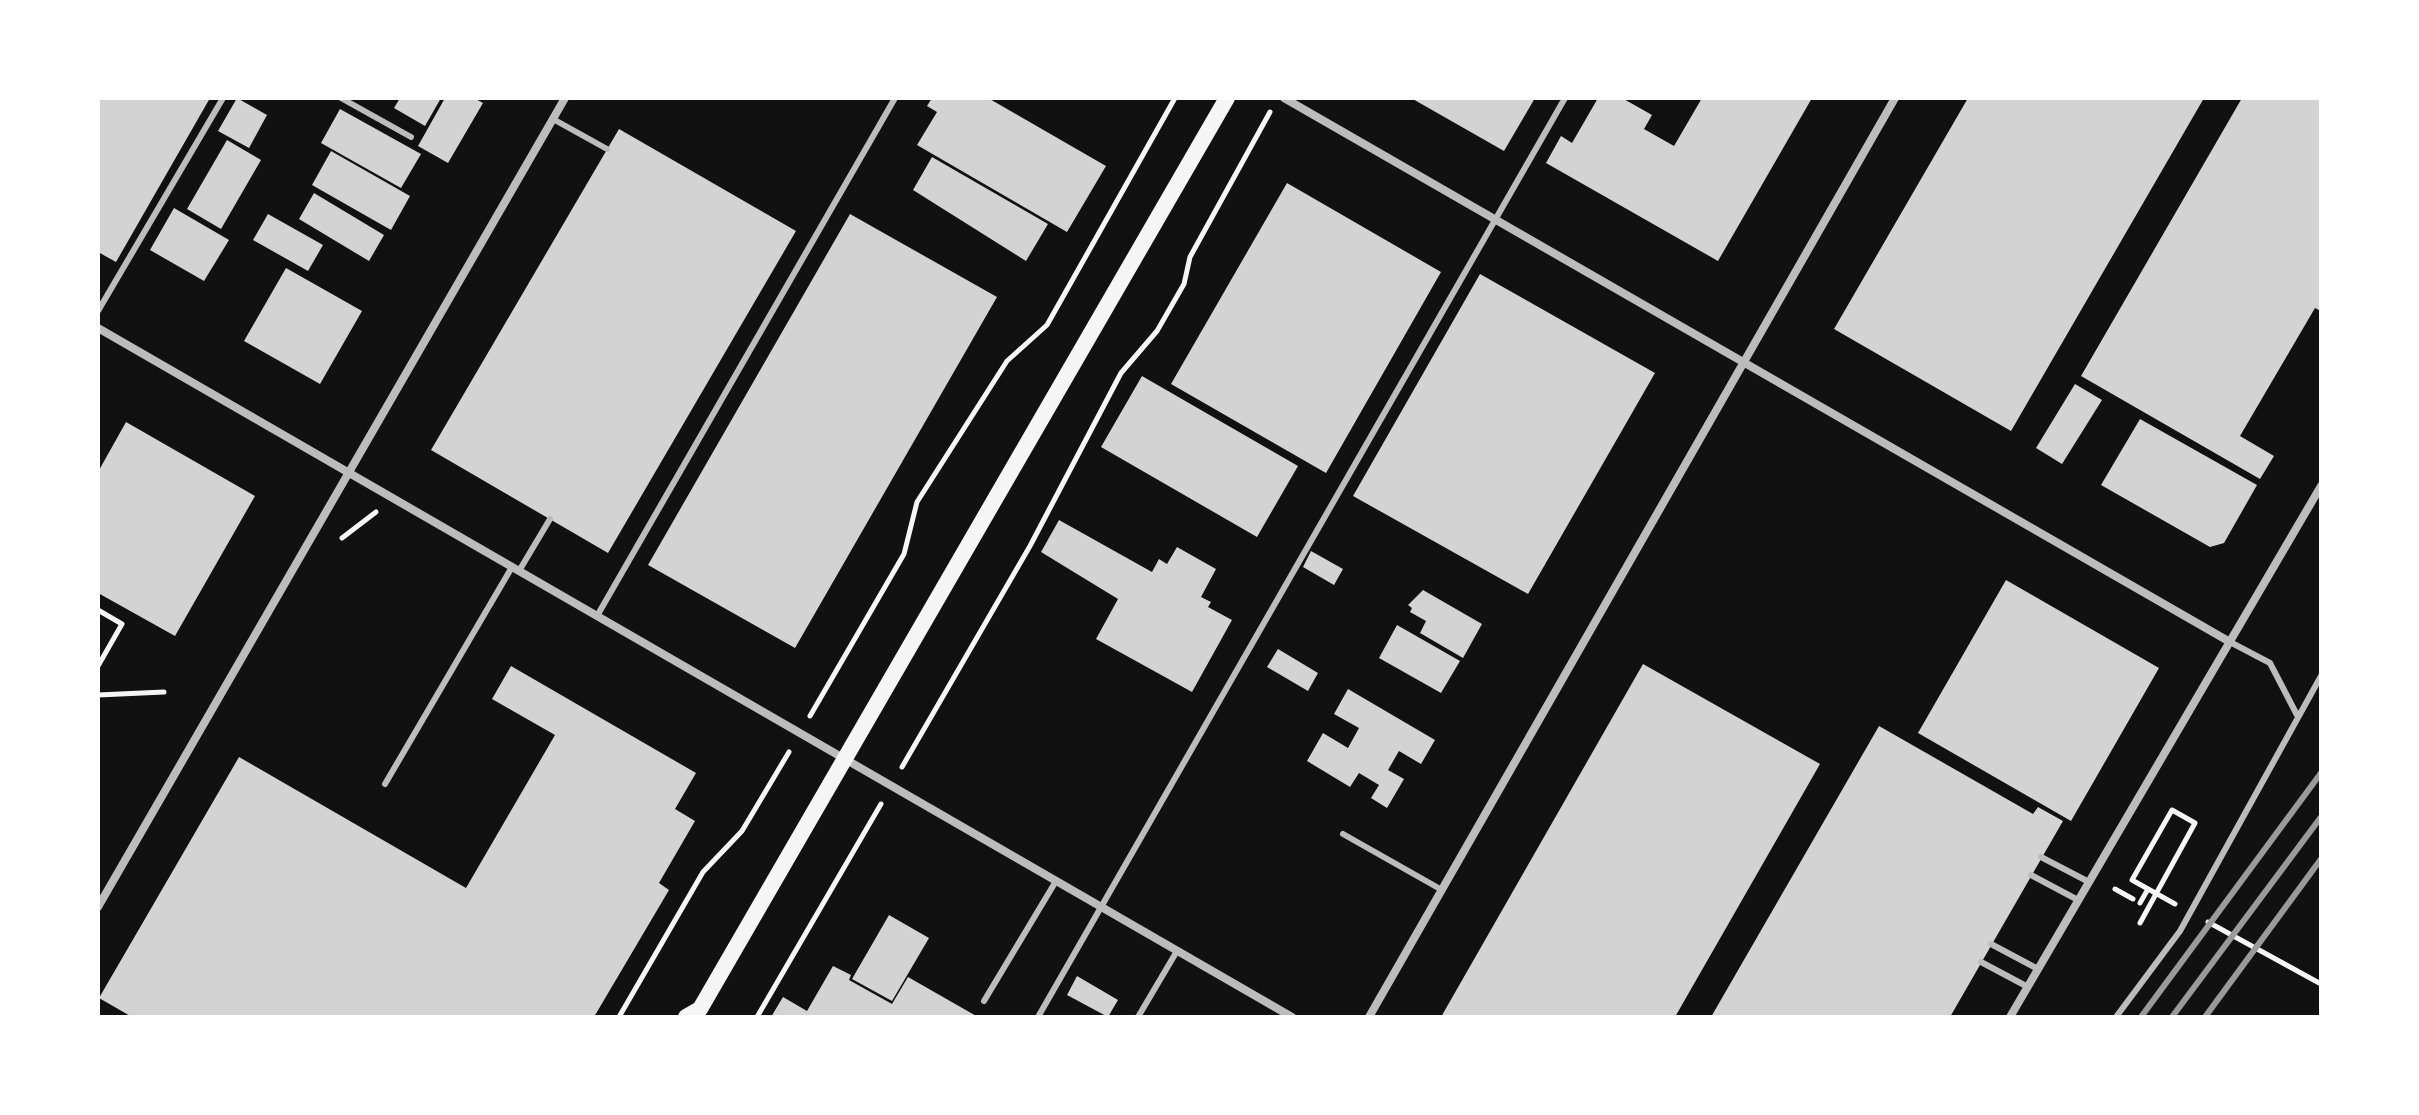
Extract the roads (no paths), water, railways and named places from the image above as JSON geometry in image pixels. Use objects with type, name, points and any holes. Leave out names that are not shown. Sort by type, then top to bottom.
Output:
[{"type":"main road","points":[[695,1014],[846,759],[1227,98]]},
{"type":"street","points":[[98,907],[565,98]]},
{"type":"street","points":[[1284,98],[2230,642]]},
{"type":"street","points":[[1369,1017],[1895,98]]},
{"type":"street","points":[[98,328],[1292,1017]]},
{"type":"street","points":[[2010,1017],[2321,486]]},
{"type":"lane","points":[[98,311],[223,98]]},
{"type":"lane","points":[[341,98],[411,137]]},
{"type":"lane","points":[[597,616],[895,98]]},
{"type":"lane","points":[[1038,1017],[1565,98]]},
{"type":"lane","points":[[553,119],[607,149]]},
{"type":"lane","points":[[385,784],[515,569],[550,519]]},
{"type":"lane","points":[[2230,642],[2270,663],[2297,715]]},
{"type":"lane","points":[[2116,1017],[2180,931],[2321,676]]},
{"type":"lane","points":[[1343,834],[1442,890]]},
{"type":"lane","points":[[2041,857],[2089,882]]},
{"type":"lane","points":[[2031,875],[2078,900]]},
{"type":"lane","points":[[984,1001],[1056,881]]},
{"type":"lane","points":[[1991,944],[2038,969]]},
{"type":"lane","points":[[1138,1017],[1177,951]]},
{"type":"lane","points":[[1981,962],[2028,987]]},
{"type":"railway","points":[[2141,1017],[2321,773]]},
{"type":"railway","points":[[2172,1017],[2321,817]]},
{"type":"railway","points":[[2205,1017],[2321,859]]}]
